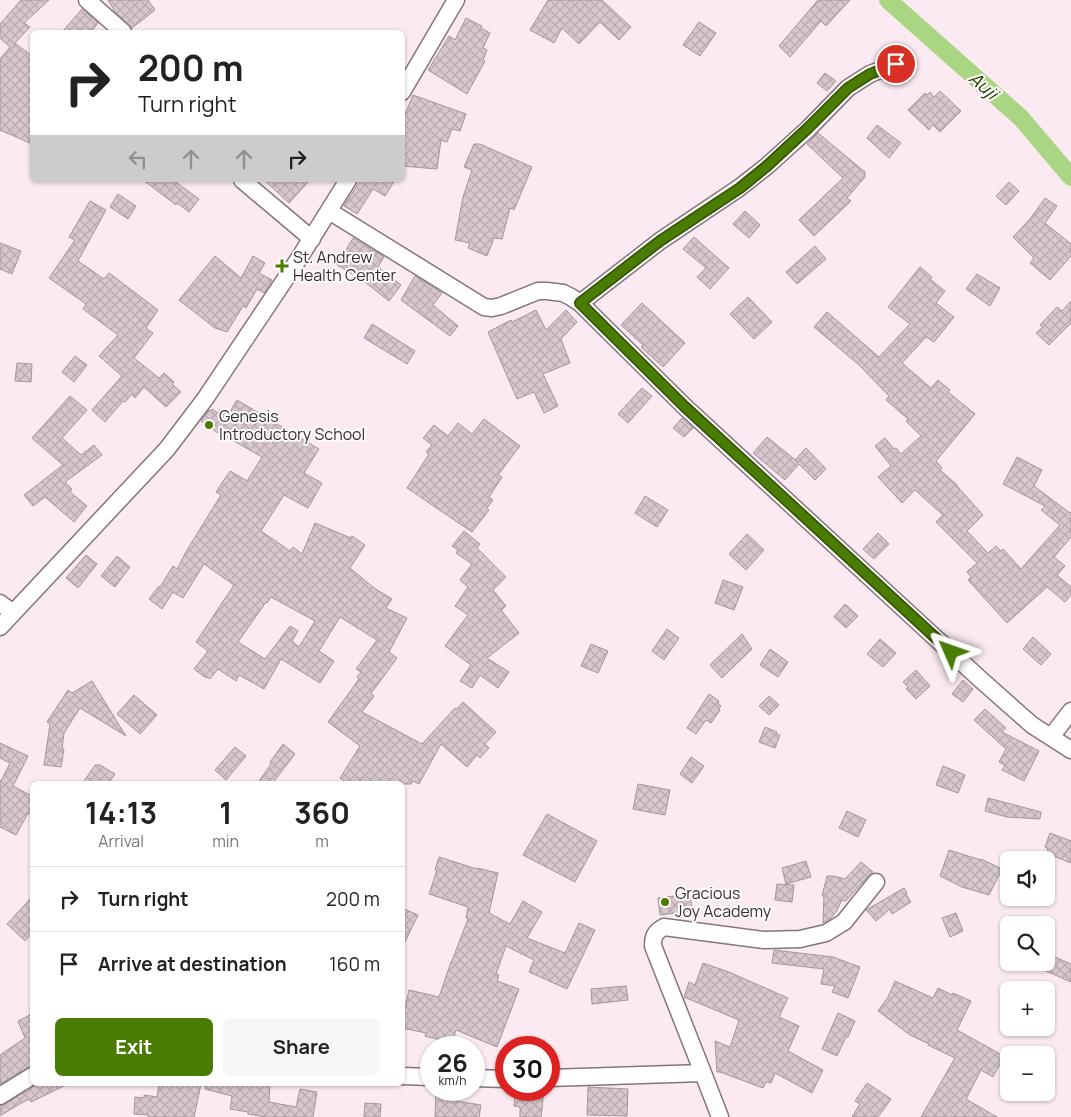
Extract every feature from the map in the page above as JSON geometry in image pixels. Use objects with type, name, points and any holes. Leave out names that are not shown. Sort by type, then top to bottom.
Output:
[{"type":"street","points":[[88,0],[121,30]]},
{"type":"street","points":[[405,87],[456,0]]},
{"type":"street","points":[[580,303],[660,241],[740,188],[767,166],[848,88],[870,74],[896,64]]},
{"type":"street","points":[[244,182],[312,239]]},
{"type":"street","points":[[0,627],[7,608],[167,449],[205,400],[312,239],[347,182]]},
{"type":"street","points":[[329,211],[484,307],[501,306],[538,291],[563,293],[580,303],[698,420],[980,679],[1032,725],[1071,750]]},
{"type":"street","points":[[1051,737],[1071,711]]},
{"type":"street","points":[[720,1117],[704,1072],[653,946],[653,938],[656,932],[664,927],[764,940],[800,939],[826,934],[844,922],[876,882]]},
{"type":"street","points":[[560,1078],[704,1072]]},
{"type":"street","points":[[405,1076],[420,1077]]},
{"type":"street","points":[[0,1096],[30,1077]]},
{"type":"building","points":[[21,0],[49,0],[24,23],[30,27],[15,43],[30,54],[30,143],[0,130],[0,59],[10,47],[0,38],[0,24]]},
{"type":"building","points":[[108,0],[148,0],[155,10],[132,28],[115,12]]},
{"type":"building","points":[[548,0],[602,0],[631,27],[619,40],[600,22],[579,44],[562,28],[554,43],[530,30]]},
{"type":"building","points":[[818,0],[850,0],[826,26],[821,21],[790,57],[779,46]]},
{"type":"building","points":[[82,9],[98,23],[93,30],[64,30]]},
{"type":"building","points":[[466,18],[482,26],[481,28],[490,33],[483,48],[487,50],[483,60],[485,61],[467,94],[428,70],[449,36],[455,40]]},
{"type":"building","points":[[699,22],[716,33],[700,56],[683,45]]},
{"type":"building","points":[[825,73],[836,81],[827,91],[817,83]]},
{"type":"building","points":[[940,91],[961,111],[940,132],[933,125],[929,130],[908,110],[925,93],[927,95],[930,92],[934,97]]},
{"type":"building","points":[[413,95],[466,114],[460,131],[452,129],[447,142],[441,140],[437,169],[405,166],[405,115]]},
{"type":"building","points":[[877,125],[901,143],[889,158],[867,138]]},
{"type":"building","points":[[818,133],[865,172],[865,177],[847,198],[851,201],[814,236],[799,220],[843,178],[807,144]]},
{"type":"building","points":[[474,144],[480,144],[532,167],[514,210],[510,208],[502,239],[494,238],[487,256],[468,248],[470,243],[455,240],[463,197],[472,170],[464,167]]},
{"type":"building","points":[[146,182],[176,182],[199,199],[189,212],[177,203],[176,205]]},
{"type":"building","points":[[266,182],[308,182],[289,203]]},
{"type":"building","points":[[359,182],[394,182],[385,196],[373,189],[357,214],[344,206]]},
{"type":"building","points":[[1009,182],[1019,191],[1006,205],[996,196]]},
{"type":"building","points":[[118,194],[136,206],[128,219],[110,207]]},
{"type":"building","points":[[1045,198],[1057,206],[1045,223],[1071,244],[1071,256],[1050,280],[1030,263],[1034,258],[1013,237],[1030,219]]},
{"type":"building","points":[[90,201],[106,210],[78,261],[104,279],[109,273],[158,310],[146,328],[153,333],[134,358],[159,378],[164,373],[181,392],[166,407],[144,387],[135,398],[132,394],[125,402],[123,401],[105,422],[92,410],[122,376],[99,356],[118,335],[83,309],[86,304],[49,278],[75,240],[69,237]]},
{"type":"building","points":[[745,211],[760,225],[749,238],[733,224]]},
{"type":"building","points":[[694,237],[729,268],[710,289],[697,277],[706,268],[683,249]]},
{"type":"building","points":[[353,238],[384,257],[378,267],[401,285],[389,301],[361,279],[337,265]]},
{"type":"building","points":[[0,243],[21,251],[12,274],[0,269]]},
{"type":"building","points":[[815,246],[826,259],[797,284],[786,272]]},
{"type":"building","points":[[215,256],[241,278],[253,256],[265,263],[259,273],[272,280],[264,293],[257,289],[246,308],[243,306],[227,332],[215,328],[179,300]]},
{"type":"building","points":[[920,267],[932,277],[930,279],[945,291],[936,303],[954,317],[934,342],[926,337],[902,363],[931,388],[938,380],[950,390],[948,392],[975,414],[936,461],[942,468],[940,470],[957,485],[983,515],[967,531],[988,553],[996,546],[1001,551],[1003,549],[1021,569],[1060,525],[1041,510],[1045,506],[1003,484],[1017,457],[1042,470],[1034,486],[1071,512],[1071,537],[1054,557],[1065,566],[1057,575],[1071,587],[1071,595],[1065,602],[1047,587],[1007,623],[968,580],[971,577],[967,572],[977,563],[936,522],[943,515],[915,490],[902,503],[878,477],[891,466],[875,446],[885,438],[901,454],[921,436],[906,421],[908,419],[886,400],[889,396],[859,365],[814,327],[827,312],[879,357],[910,324],[888,307]]},
{"type":"building","points":[[977,274],[1000,288],[990,306],[966,289]]},
{"type":"building","points":[[415,276],[442,293],[433,305],[458,326],[450,336],[401,300]]},
{"type":"building","points":[[748,297],[772,322],[754,339],[730,314]]},
{"type":"building","points":[[1071,301],[1071,323],[1049,345],[1036,333],[1043,327],[1040,325],[1057,307],[1062,311]]},
{"type":"building","points":[[642,303],[685,343],[663,367],[621,325]]},
{"type":"building","points":[[536,310],[546,330],[566,310],[577,322],[561,339],[570,363],[543,374],[558,406],[544,413],[534,392],[517,399],[488,332]]},
{"type":"building","points":[[372,324],[415,351],[407,364],[364,338]]},
{"type":"building","points":[[75,356],[87,365],[74,382],[62,372]]},
{"type":"building","points":[[17,363],[32,364],[31,382],[15,381]]},
{"type":"building","points":[[642,388],[652,396],[628,423],[618,414]]},
{"type":"building","points":[[70,396],[87,410],[62,438],[81,455],[94,445],[102,455],[65,482],[72,489],[70,492],[87,506],[74,522],[45,497],[33,506],[24,495],[63,465],[32,438]]},
{"type":"building","points":[[237,400],[319,449],[304,473],[322,483],[308,508],[284,495],[261,531],[290,551],[293,547],[302,554],[315,523],[351,538],[352,536],[365,545],[350,568],[374,588],[392,599],[386,608],[407,618],[389,652],[397,658],[371,694],[374,696],[362,712],[422,744],[455,708],[457,709],[463,702],[496,732],[485,744],[489,748],[480,758],[477,755],[467,767],[441,744],[419,784],[413,781],[411,784],[405,784],[405,781],[344,781],[340,778],[360,746],[328,722],[359,679],[357,677],[361,672],[356,669],[377,640],[340,617],[319,651],[334,661],[320,683],[281,659],[264,689],[239,675],[236,681],[218,669],[210,679],[194,669],[208,651],[196,642],[234,585],[204,564],[183,598],[173,592],[162,609],[149,599],[160,587],[173,566],[177,569],[221,495],[216,492],[230,471],[247,481],[262,457],[218,433],[201,421],[209,410],[211,411],[212,409],[218,413],[220,409],[228,415]],"holes":[[[271,597],[315,621],[299,647],[292,641],[298,631],[290,626],[265,659],[238,642]]]},
{"type":"building","points":[[682,418],[693,428],[684,437],[673,428]]},
{"type":"building","points":[[484,419],[520,446],[498,475],[502,477],[489,497],[493,500],[487,508],[489,510],[472,532],[407,488],[429,454],[426,452],[432,445],[423,438],[434,425],[448,436],[458,423],[472,434]]},
{"type":"building","points":[[767,437],[795,460],[806,448],[826,469],[815,480],[799,464],[785,480],[753,453]]},
{"type":"building","points":[[645,496],[668,510],[657,527],[635,513]]},
{"type":"building","points":[[464,531],[480,544],[477,548],[506,577],[493,590],[506,606],[501,610],[519,633],[487,658],[509,672],[498,688],[480,675],[472,688],[460,681],[471,665],[445,646],[468,615],[455,606],[468,587],[460,580],[472,564],[456,553],[458,550],[452,546]]},
{"type":"building","points":[[878,533],[889,544],[874,559],[863,549]]},
{"type":"building","points":[[747,534],[764,550],[746,570],[729,554]]},
{"type":"building","points":[[86,555],[97,564],[78,588],[66,578]]},
{"type":"building","points":[[117,556],[130,567],[115,587],[101,576]]},
{"type":"building","points":[[723,580],[743,587],[734,610],[715,603]]},
{"type":"building","points":[[845,604],[858,616],[846,628],[834,617]]},
{"type":"building","points":[[667,629],[679,638],[664,660],[652,651]]},
{"type":"building","points":[[742,634],[752,649],[722,678],[710,665]]},
{"type":"building","points":[[1033,637],[1051,654],[1041,665],[1023,649]]},
{"type":"building","points":[[880,639],[896,653],[883,667],[867,654]]},
{"type":"building","points":[[591,644],[608,651],[598,673],[581,666]]},
{"type":"building","points":[[770,649],[788,662],[778,677],[760,665]]},
{"type":"building","points":[[916,670],[930,686],[916,699],[906,689],[908,687],[903,682]]},
{"type":"building","points":[[963,680],[973,689],[963,702],[952,694]]},
{"type":"building","points":[[92,681],[126,736],[80,708],[64,733],[61,767],[44,765],[50,724],[47,722],[68,690],[72,693]]},
{"type":"building","points":[[709,694],[719,701],[720,710],[711,723],[706,720],[696,734],[687,728]]},
{"type":"building","points":[[134,695],[157,715],[140,734],[117,714]]},
{"type":"building","points":[[769,696],[779,705],[769,715],[759,706]]},
{"type":"building","points":[[985,709],[1006,728],[1002,732],[1039,751],[1024,781],[1002,770],[1005,765],[999,762],[1006,749],[974,720]]},
{"type":"building","points":[[765,727],[780,735],[775,748],[759,742]]},
{"type":"building","points":[[0,743],[28,756],[13,786],[30,795],[30,814],[28,813],[16,835],[0,827],[0,780],[10,763],[0,758]]},
{"type":"building","points":[[283,744],[295,754],[274,781],[259,781],[271,764],[270,762]]},
{"type":"building","points":[[235,747],[246,756],[226,780],[215,770]]},
{"type":"building","points":[[691,757],[704,766],[692,783],[680,774]]},
{"type":"building","points":[[95,765],[100,765],[115,774],[110,781],[84,781]]},
{"type":"building","points":[[943,766],[965,775],[958,793],[936,785]]},
{"type":"building","points":[[638,784],[670,790],[665,815],[633,809]]},
{"type":"building","points":[[988,798],[1041,812],[1040,819],[1007,817],[985,811]]},
{"type":"building","points":[[847,811],[866,820],[858,837],[839,828]]},
{"type":"building","points":[[547,814],[597,841],[575,882],[523,855]]},
{"type":"building","points":[[1050,833],[1071,841],[1071,863],[1055,857],[1055,851],[1047,851],[1048,849],[1045,847]]},
{"type":"building","points":[[949,850],[981,859],[1000,868],[1000,873],[989,895],[962,887],[940,876]]},
{"type":"building","points":[[439,857],[477,869],[498,873],[489,913],[510,924],[523,901],[542,912],[527,938],[565,953],[579,923],[595,930],[567,989],[529,972],[534,960],[506,946],[496,974],[499,975],[497,981],[519,989],[501,1036],[495,1036],[495,1046],[485,1042],[485,1036],[470,1036],[456,1030],[454,1036],[425,1036],[426,1033],[405,1029],[405,1008],[409,990],[439,997],[468,919],[466,918],[468,907],[429,894],[437,870],[435,870]]},
{"type":"building","points":[[806,861],[811,877],[786,884],[782,868]]},
{"type":"building","points":[[861,862],[873,872],[846,901],[842,900],[836,912],[823,923],[824,896],[822,896],[827,876],[845,879]]},
{"type":"building","points":[[777,884],[794,885],[792,902],[775,900]]},
{"type":"building","points":[[904,888],[911,902],[892,914],[890,909],[876,921],[866,910]]},
{"type":"building","points":[[690,894],[692,911],[660,915],[658,898]]},
{"type":"building","points":[[30,899],[30,935],[25,941],[7,924]]},
{"type":"building","points":[[405,909],[418,915],[405,942]]},
{"type":"building","points":[[956,913],[963,931],[950,937],[942,918]]},
{"type":"building","points":[[774,950],[833,957],[860,967],[848,998],[832,992],[835,986],[821,984],[824,969],[772,963]]},
{"type":"building","points":[[1055,957],[1071,964],[1071,982],[1046,971],[1055,971]]},
{"type":"building","points":[[703,963],[729,972],[788,998],[779,1017],[799,1026],[788,1051],[823,1070],[812,1093],[775,1073],[771,1083],[766,1082],[763,1088],[717,1072],[715,1041],[730,1047],[739,1020],[684,997],[689,982],[695,985]]},
{"type":"building","points":[[895,981],[933,998],[938,988],[971,1001],[957,1030],[1000,1054],[1000,1064],[993,1077],[981,1070],[966,1099],[997,1117],[921,1117],[955,1058],[910,1035],[878,1011],[888,997]]},
{"type":"building","points":[[626,986],[628,1000],[592,1004],[591,989]]},
{"type":"building","points":[[838,1013],[855,1021],[837,1056],[822,1049]]},
{"type":"building","points":[[30,1015],[30,1067],[0,1084],[0,1055],[25,1038],[18,1021]]},
{"type":"building","points":[[867,1083],[891,1099],[878,1117],[852,1117],[860,1104],[855,1101]]},
{"type":"building","points":[[35,1086],[64,1086],[31,1102],[29,1099],[0,1116],[0,1106]]},
{"type":"building","points":[[159,1086],[201,1086],[194,1117],[148,1117],[149,1115],[134,1114],[135,1097],[144,1098],[144,1095],[157,1097]]},
{"type":"building","points":[[205,1086],[270,1086],[269,1102],[296,1107],[300,1089],[317,1092],[313,1117],[266,1117],[230,1109],[232,1096],[205,1089]]},
{"type":"building","points":[[588,1087],[628,1089],[627,1116],[587,1115]]},
{"type":"building","points":[[436,1101],[456,1101],[481,1105],[479,1117],[435,1117]]},
{"type":"building","points":[[515,1101],[543,1101],[541,1117],[520,1117],[520,1107],[514,1106]]},
{"type":"building","points":[[365,1103],[381,1104],[380,1117],[364,1117]]},
{"type":"waterway","name":"Auji","points":[[888,0],[1021,118],[1071,177]]},
{"type":"place","name":"St. Andrew Health Center","points":[[282,266]]},
{"type":"place","name":"Genesis Introductory School","points":[[209,425]]},
{"type":"place","name":"Gracious Joy Academy","points":[[665,902]]},
{"type":"route","points":[[896,64],[870,74],[848,88],[767,166],[740,188],[660,241],[580,303],[684,406],[951,652]]}]
